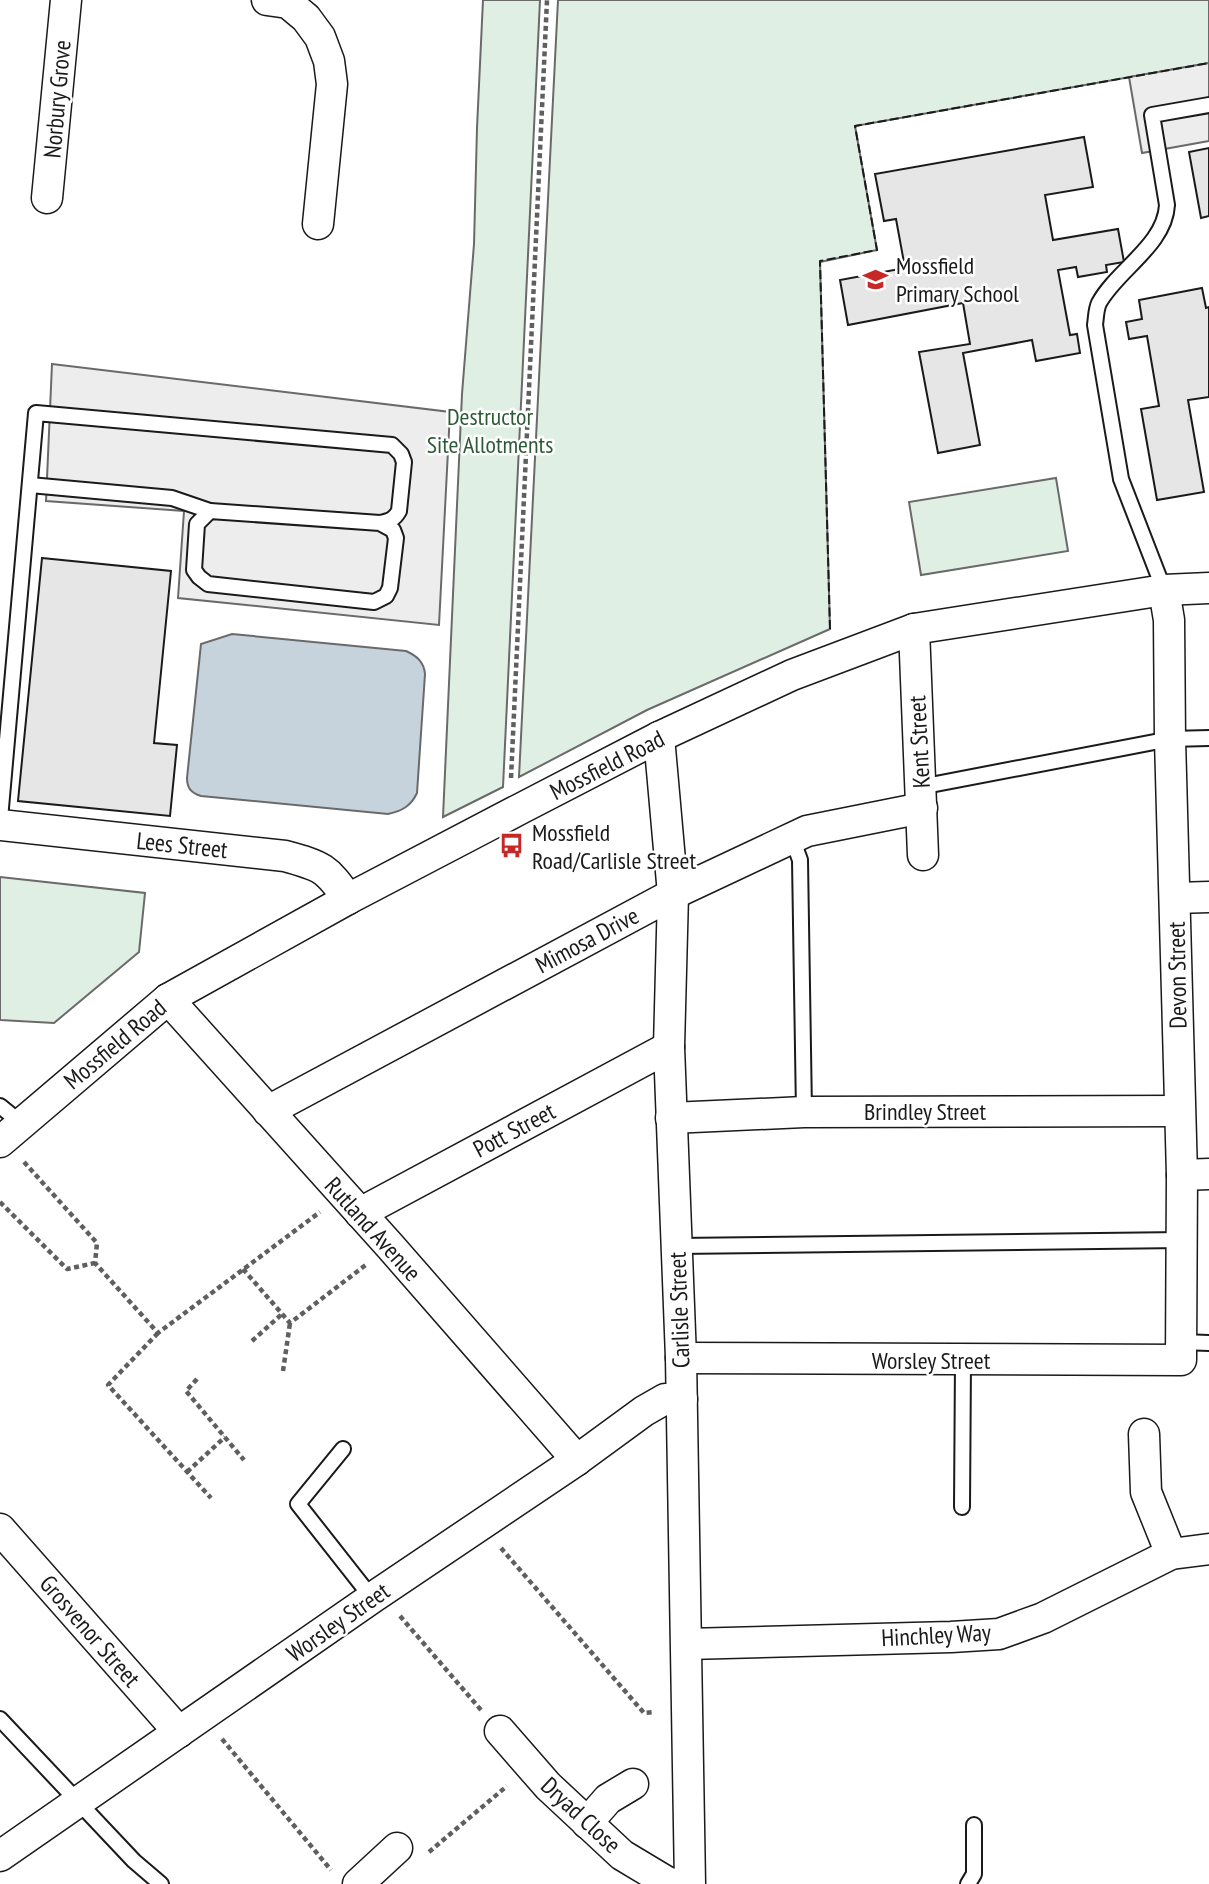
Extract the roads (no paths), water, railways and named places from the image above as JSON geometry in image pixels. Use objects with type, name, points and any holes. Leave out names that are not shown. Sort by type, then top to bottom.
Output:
[{"type":"street","name":"Norbury Grove","points":[[47,198],[66,0]]},
{"type":"street","points":[[267,0],[288,3],[306,18],[320,37],[329,61],[332,84],[318,224]]},
{"type":"street","name":"Mossfield Road","points":[[6,1128],[168,999],[520,809],[659,737],[793,675],[914,629],[1164,590],[1209,588]]},
{"type":"street","name":"Devon Street","points":[[1164,590],[1169,620],[1179,1111],[1196,1174],[1182,1240],[1190,1348]]},
{"type":"street","name":"Kent Street","points":[[914,629],[923,855]]},
{"type":"street","name":"Carlisle Street","points":[[659,737],[673,894],[669,1047],[681,1358],[690,1884]]},
{"type":"street","name":"Mimosa Drive","points":[[268,1111],[673,894],[807,831],[921,797]]},
{"type":"street","name":"Lees Street","points":[[0,825],[285,856],[311,863],[329,873],[348,900]]},
{"type":"street","points":[[1175,898],[1209,897]]},
{"type":"street","name":"Rutland Avenue","points":[[168,999],[390,1246],[577,1460]]},
{"type":"street","name":"Pott Street","points":[[352,1204],[669,1047]]},
{"type":"street","name":"Brindley Street","points":[[671,1118],[804,1112],[1179,1111]]},
{"type":"street","name":"Worsley Street","points":[[681,1358],[963,1360],[1190,1348]]},
{"type":"street","name":"Worsley Street","points":[[0,1856],[577,1460],[644,1411],[665,1399],[682,1399]]},
{"type":"street","points":[[1144,1434],[1146,1492],[1171,1554]]},
{"type":"street","name":"Grosvenor Street","points":[[0,1529],[191,1724]]},
{"type":"street","name":"Hinchley Way","points":[[687,1644],[999,1634],[1043,1618],[1171,1554],[1209,1549]]},
{"type":"street","name":"Dryad Close","points":[[500,1731],[548,1786],[622,1855],[673,1884]]},
{"type":"street","points":[[587,1823],[608,1799],[633,1784]]},
{"type":"street","points":[[346,1879],[397,1849]]},
{"type":"lane","points":[[1164,590],[1121,479],[1095,325],[1098,305],[1167,219],[1152,115],[1209,105]]},
{"type":"lane","points":[[0,819],[36,413],[392,445],[401,454],[404,462],[399,511],[396,517],[380,523]]},
{"type":"lane","points":[[30,485],[173,498],[211,510],[380,523],[393,530],[396,538],[390,588],[386,596],[374,602],[208,584],[194,570],[197,524],[211,510]]},
{"type":"lane","points":[[921,797],[1170,739],[1209,738]]},
{"type":"lane","points":[[792,838],[800,860],[804,1112]]},
{"type":"lane","points":[[677,1246],[1182,1240]]},
{"type":"lane","points":[[962,1507],[963,1360]]},
{"type":"lane","points":[[343,1449],[298,1504],[376,1596]]},
{"type":"lane","points":[[0,1719],[134,1861],[161,1884]]},
{"type":"lane","points":[[968,1884],[974,1874],[974,1825]]},
{"type":"place","name":"Mossfield Primary School","points":[[876,279]]},
{"type":"place","name":"Mossfield Road/Carlisle Street","points":[[512,846]]},
{"type":"park label","name":"Destructor Site Allotments","points":[[490,430]]}]
